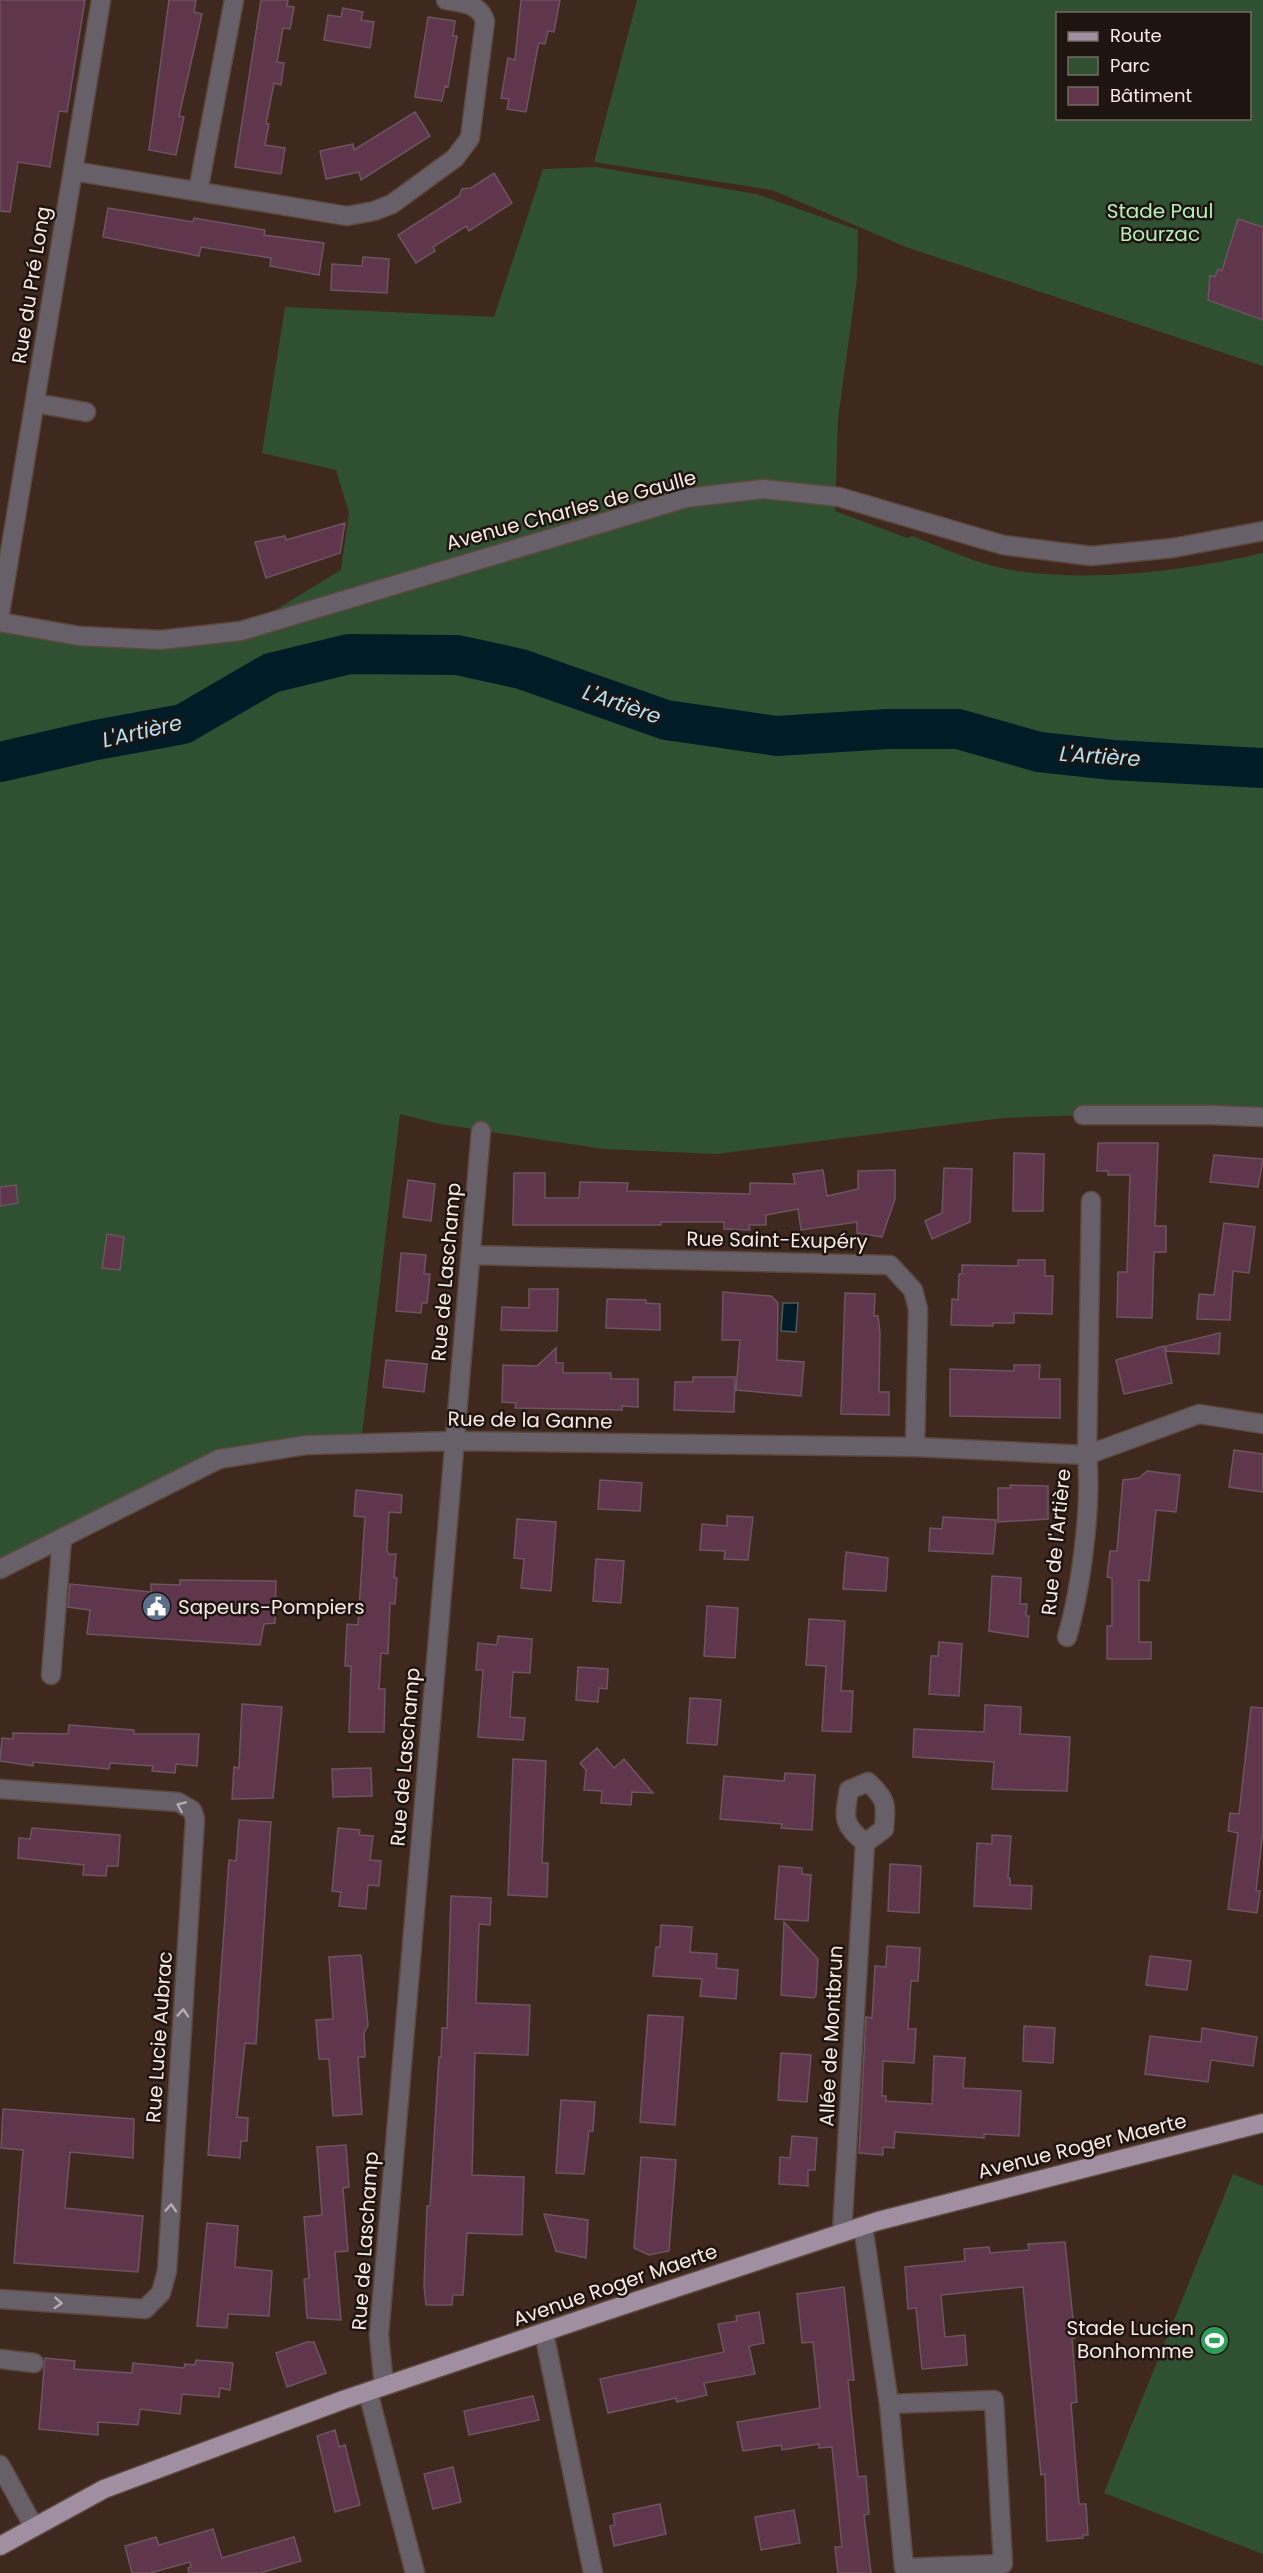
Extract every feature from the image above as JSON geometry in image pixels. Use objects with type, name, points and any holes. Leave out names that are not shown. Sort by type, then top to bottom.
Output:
[{"type":"main road","name":"Avenue Roger Maerte","points":[[0,2546],[104,2489],[376,2389],[544,2332],[863,2226],[1263,2123]]},
{"type":"street","name":"Rue du Pré Long","points":[[0,614],[102,0]]},
{"type":"street","points":[[198,191],[234,0]]},
{"type":"street","points":[[73,171],[347,216],[374,211],[392,204],[455,158],[470,138],[485,21],[482,11],[471,4],[446,0]]},
{"type":"street","points":[[35,403],[86,412]]},
{"type":"street","name":"Avenue Charles de Gaulle","points":[[0,622],[79,636],[160,640],[241,631],[686,498],[763,489],[838,497],[1004,545],[1091,556],[1151,551],[1263,531]]},
{"type":"street","points":[[1083,1115],[1211,1114],[1263,1117]]},
{"type":"street","name":"Rue de Laschamp","points":[[415,2573],[376,2389],[481,1131]]},
{"type":"street","points":[[1087,1455],[1091,1201]]},
{"type":"street","name":"Rue Saint-Exupéry","points":[[470,1255],[890,1265],[913,1290],[918,1309],[915,1448]]},
{"type":"street","name":"Rue de l'Artière","points":[[1067,1637],[1076,1606],[1089,1477],[1087,1455],[1199,1414],[1263,1424]]},
{"type":"street","name":"Rue de la Ganne","points":[[0,1569],[219,1459],[306,1445],[454,1441],[915,1448],[1087,1455]]},
{"type":"street","points":[[51,1675],[62,1538]]},
{"type":"street","name":"Rue Lucie Aubrac","points":[[0,1789],[178,1802],[192,1810],[195,1819],[167,2271],[160,2293],[145,2309],[0,2299]]},
{"type":"street","name":"Allée de Montbrun","points":[[842,2233],[865,1843]]},
{"type":"street","points":[[863,2226],[889,2404],[904,2568],[1003,2564],[994,2400],[889,2404]]},
{"type":"street","points":[[544,2332],[593,2573]]},
{"type":"street","points":[[0,2359],[34,2363]]},
{"type":"street","points":[[0,2465],[34,2527]]},
{"type":"green space","name":"Stade Paul Bourzac","points":[[637,0],[1263,0],[1263,366],[906,247],[772,190],[594,162]]},
{"type":"green space","points":[[596,167],[756,194],[858,230],[857,279],[838,419],[835,511],[907,538],[912,536],[990,565],[1017,571],[1078,575],[1141,573],[1203,565],[1263,553],[1263,1117],[1083,1115],[1003,1118],[717,1154],[603,1149],[440,1124],[400,1114],[361,1443],[219,1459],[0,1569],[0,622],[79,636],[241,631],[341,570],[349,513],[336,470],[262,453],[285,307],[494,317],[543,169]]},
{"type":"green space","name":"Stade Lucien Bonhomme","points":[[1233,2174],[1263,2186],[1263,2554],[1104,2493]]},
{"type":"water","points":[[783,1303],[798,1303],[796,1332],[781,1331]]},
{"type":"building","points":[[0,0],[85,0],[67,112],[59,111],[50,167],[18,162],[10,212],[0,211]]},
{"type":"building","points":[[169,0],[196,0],[194,12],[202,14],[179,116],[184,117],[176,155],[149,150]]},
{"type":"building","points":[[261,0],[288,0],[287,6],[294,7],[290,29],[283,28],[277,62],[284,63],[281,85],[274,83],[266,124],[269,124],[265,145],[285,148],[281,174],[235,167]]},
{"type":"building","points":[[521,0],[560,0],[554,32],[548,31],[545,44],[539,43],[538,46],[526,112],[507,109],[509,99],[501,98],[508,58],[515,60]]},
{"type":"building","points":[[343,8],[363,12],[361,20],[374,22],[370,48],[324,40],[328,15],[341,17]]},
{"type":"building","points":[[428,17],[455,21],[453,36],[457,36],[448,87],[445,86],[442,101],[415,97]]},
{"type":"building","points":[[415,112],[430,136],[361,180],[359,172],[326,179],[320,151],[353,144],[354,150]]},
{"type":"building","points":[[494,173],[512,203],[469,231],[466,226],[433,247],[435,251],[416,263],[398,235],[459,196],[462,189],[471,188]]},
{"type":"building","points":[[108,208],[193,222],[194,218],[265,230],[264,235],[324,243],[319,275],[270,266],[271,258],[201,247],[199,256],[103,237]]},
{"type":"building","points":[[1238,219],[1263,227],[1263,320],[1208,300],[1210,276],[1215,277],[1218,269],[1222,271]]},
{"type":"building","points":[[363,257],[389,259],[387,293],[331,290],[332,264],[362,266]]},
{"type":"building","points":[[345,523],[340,553],[266,578],[255,542],[285,536],[286,540]]},
{"type":"building","points":[[1098,1143],[1158,1143],[1155,1226],[1166,1226],[1166,1252],[1154,1252],[1152,1318],[1117,1317],[1118,1272],[1127,1272],[1130,1175],[1108,1175],[1108,1171],[1097,1171]]},
{"type":"building","points":[[1014,1153],[1044,1154],[1043,1211],[1013,1211]]},
{"type":"building","points":[[1214,1155],[1263,1159],[1258,1187],[1210,1182]]},
{"type":"building","points":[[944,1168],[972,1169],[970,1222],[932,1239],[925,1221],[942,1213]]},
{"type":"building","points":[[823,1170],[827,1196],[858,1189],[858,1171],[895,1170],[895,1199],[882,1237],[857,1233],[857,1222],[801,1230],[798,1209],[766,1215],[766,1225],[749,1225],[750,1230],[724,1229],[724,1222],[661,1222],[661,1225],[513,1225],[514,1173],[545,1173],[545,1198],[579,1198],[580,1182],[628,1183],[627,1191],[750,1194],[750,1183],[795,1184],[793,1174]]},
{"type":"building","points":[[408,1180],[435,1184],[431,1221],[403,1217]]},
{"type":"building","points":[[16,1185],[18,1203],[0,1206],[0,1187]]},
{"type":"building","points":[[1224,1223],[1255,1227],[1249,1273],[1233,1271],[1230,1320],[1197,1319],[1199,1294],[1214,1295]]},
{"type":"building","points":[[107,1234],[124,1237],[120,1270],[102,1268]]},
{"type":"building","points":[[401,1253],[426,1255],[424,1274],[430,1274],[427,1303],[422,1303],[421,1313],[396,1311]]},
{"type":"building","points":[[1018,1260],[1045,1260],[1045,1276],[1053,1276],[1052,1314],[1014,1313],[1014,1323],[993,1323],[993,1326],[951,1325],[952,1299],[958,1300],[959,1274],[962,1274],[962,1265],[1018,1266]]},
{"type":"building","points":[[529,1289],[558,1289],[557,1331],[501,1330],[502,1307],[529,1308]]},
{"type":"building","points":[[723,1292],[771,1296],[778,1303],[777,1360],[804,1362],[801,1396],[736,1390],[740,1340],[722,1340]]},
{"type":"building","points":[[845,1293],[875,1294],[874,1316],[878,1316],[880,1333],[879,1392],[889,1392],[889,1415],[841,1414]]},
{"type":"building","points":[[607,1299],[646,1300],[646,1303],[660,1304],[660,1330],[606,1328]]},
{"type":"building","points":[[1220,1333],[1219,1354],[1166,1351],[1166,1346]]},
{"type":"building","points":[[1164,1346],[1172,1383],[1124,1394],[1116,1360]]},
{"type":"building","points":[[556,1348],[556,1363],[563,1363],[563,1373],[611,1373],[611,1379],[638,1379],[638,1407],[622,1406],[622,1410],[515,1408],[516,1403],[502,1402],[503,1365],[537,1366]]},
{"type":"building","points":[[386,1360],[427,1364],[424,1392],[383,1387]]},
{"type":"building","points":[[1014,1365],[1040,1365],[1039,1379],[1060,1379],[1060,1418],[950,1416],[950,1369],[1014,1371]]},
{"type":"building","points":[[693,1377],[735,1377],[734,1412],[674,1410],[675,1382],[693,1382]]},
{"type":"building","points":[[1234,1450],[1263,1454],[1263,1492],[1229,1487]]},
{"type":"building","points":[[1147,1471],[1180,1475],[1176,1512],[1156,1510],[1149,1581],[1139,1580],[1139,1642],[1151,1642],[1151,1659],[1107,1659],[1107,1626],[1112,1626],[1112,1578],[1107,1577],[1110,1551],[1117,1551],[1123,1480],[1139,1478]]},
{"type":"building","points":[[600,1480],[642,1483],[640,1511],[598,1509]]},
{"type":"building","points":[[1010,1485],[1048,1486],[1048,1519],[998,1522],[998,1488],[1011,1488]]},
{"type":"building","points":[[356,1490],[402,1495],[401,1513],[389,1512],[387,1550],[389,1554],[396,1554],[394,1577],[397,1578],[395,1604],[390,1603],[388,1654],[381,1653],[379,1689],[385,1689],[384,1732],[349,1732],[351,1666],[345,1666],[347,1624],[358,1625],[365,1517],[354,1516]]},
{"type":"building","points":[[727,1516],[753,1517],[748,1560],[724,1559],[725,1551],[700,1550],[702,1524],[727,1526]]},
{"type":"building","points":[[943,1517],[996,1520],[993,1554],[929,1551],[930,1528],[942,1529]]},
{"type":"building","points":[[517,1519],[556,1522],[551,1591],[521,1588],[524,1559],[514,1558]]},
{"type":"building","points":[[846,1552],[888,1558],[886,1591],[843,1589]]},
{"type":"building","points":[[596,1559],[624,1561],[621,1603],[593,1601]]},
{"type":"building","points":[[992,1576],[1021,1578],[1020,1604],[1027,1604],[1028,1637],[989,1631]]},
{"type":"building","points":[[180,1580],[276,1581],[275,1623],[264,1624],[260,1645],[87,1634],[90,1610],[68,1607],[70,1584],[151,1592],[151,1584],[180,1585]]},
{"type":"building","points":[[707,1606],[738,1608],[735,1658],[704,1656]]},
{"type":"building","points":[[809,1619],[845,1621],[841,1691],[853,1691],[851,1732],[822,1731],[826,1666],[806,1665]]},
{"type":"building","points":[[498,1636],[532,1639],[530,1673],[513,1672],[510,1717],[525,1718],[523,1740],[478,1737],[483,1670],[476,1670],[478,1643],[497,1645]]},
{"type":"building","points":[[939,1642],[962,1644],[959,1696],[929,1694],[931,1656],[938,1656]]},
{"type":"building","points":[[578,1667],[608,1669],[607,1689],[599,1688],[598,1702],[576,1700]]},
{"type":"building","points":[[690,1698],[721,1700],[717,1745],[687,1743]]},
{"type":"building","points":[[242,1704],[282,1707],[273,1798],[232,1799],[234,1767],[239,1768]]},
{"type":"building","points":[[985,1705],[1021,1707],[1020,1734],[1070,1737],[1067,1791],[992,1789],[994,1762],[913,1757],[914,1729],[984,1732]]},
{"type":"building","points":[[1251,1707],[1263,1708],[1263,1830],[1256,1891],[1260,1891],[1257,1913],[1228,1909],[1238,1833],[1228,1831],[1230,1813],[1239,1814]]},
{"type":"building","points":[[69,1725],[134,1730],[134,1734],[199,1734],[197,1766],[176,1764],[175,1773],[152,1771],[153,1766],[110,1763],[109,1769],[33,1762],[33,1766],[0,1761],[2,1738],[13,1739],[13,1733],[68,1734]]},
{"type":"building","points":[[597,1748],[614,1768],[624,1759],[653,1793],[632,1792],[631,1805],[601,1803],[602,1791],[584,1790],[586,1770],[580,1763]]},
{"type":"building","points":[[513,1759],[546,1761],[542,1863],[548,1863],[547,1897],[508,1895]]},
{"type":"building","points":[[371,1768],[372,1796],[333,1797],[332,1769]]},
{"type":"building","points":[[785,1773],[815,1775],[812,1830],[781,1828],[782,1824],[720,1819],[724,1776],[784,1781]]},
{"type":"building","points":[[239,1820],[271,1822],[256,2044],[245,2043],[237,2117],[248,2118],[247,2141],[241,2141],[240,2158],[208,2155],[229,1860],[236,1861]]},
{"type":"building","points":[[32,1828],[120,1835],[118,1866],[107,1866],[106,1876],[83,1875],[84,1865],[18,1858],[19,1838],[30,1839]]},
{"type":"building","points":[[338,1828],[360,1830],[359,1835],[373,1836],[370,1860],[381,1861],[379,1886],[368,1885],[366,1909],[339,1906],[341,1892],[332,1891]]},
{"type":"building","points":[[992,1835],[1011,1836],[1008,1878],[1010,1878],[1010,1885],[1032,1886],[1031,1909],[974,1906],[977,1843],[992,1844]]},
{"type":"building","points":[[890,1864],[921,1866],[919,1913],[888,1911]]},
{"type":"building","points":[[779,1866],[802,1868],[802,1874],[811,1875],[808,1921],[775,1919]]},
{"type":"building","points":[[451,1896],[491,1898],[490,1925],[479,1924],[476,2003],[530,2005],[528,2055],[475,2053],[472,2175],[524,2177],[522,2235],[467,2233],[463,2295],[453,2295],[452,2305],[426,2305],[424,2286],[427,2206],[430,2206],[442,2028],[447,2028]]},
{"type":"building","points":[[784,1922],[818,1959],[814,1998],[781,1995]]},
{"type":"building","points":[[661,1925],[692,1927],[690,1952],[717,1954],[716,1968],[738,1970],[736,1999],[700,1996],[702,1979],[653,1976],[656,1947],[660,1947]]},
{"type":"building","points":[[887,1946],[920,1948],[918,1981],[911,1981],[908,2029],[916,2029],[914,2063],[883,2061],[882,2096],[886,2096],[886,2101],[932,2104],[934,2056],[965,2058],[963,2088],[1021,2091],[1019,2136],[984,2134],[984,2138],[895,2132],[894,2148],[883,2147],[883,2155],[859,2153],[866,2017],[872,2018],[875,1966],[886,1967]]},
{"type":"building","points":[[361,1955],[368,2025],[364,2033],[365,2057],[358,2057],[362,2114],[333,2116],[329,2059],[319,2059],[316,2020],[333,2019],[329,1957]]},
{"type":"building","points":[[1150,1956],[1191,1961],[1187,1990],[1146,1985]]},
{"type":"building","points":[[648,2015],[683,2017],[675,2125],[640,2122]]},
{"type":"building","points":[[1024,2026],[1055,2028],[1053,2063],[1023,2061]]},
{"type":"building","points":[[1202,2028],[1257,2037],[1253,2066],[1211,2060],[1208,2082],[1145,2074],[1150,2036],[1201,2042]]},
{"type":"building","points":[[781,2053],[811,2055],[807,2102],[778,2100]]},
{"type":"building","points":[[561,2100],[595,2102],[593,2131],[589,2131],[584,2174],[556,2173]]},
{"type":"building","points":[[3,2109],[134,2119],[133,2158],[70,2152],[65,2208],[143,2216],[138,2272],[14,2263],[23,2150],[1,2148]]},
{"type":"building","points":[[792,2136],[817,2138],[815,2170],[808,2170],[808,2186],[779,2184],[780,2157],[790,2158]]},
{"type":"building","points":[[346,2145],[349,2187],[343,2188],[348,2251],[335,2252],[341,2320],[307,2318],[304,2279],[309,2278],[304,2217],[322,2215],[317,2147]]},
{"type":"building","points":[[641,2157],[676,2160],[669,2251],[649,2255],[634,2248]]},
{"type":"building","points":[[544,2214],[588,2220],[586,2258],[556,2251]]},
{"type":"building","points":[[207,2223],[238,2226],[235,2267],[272,2271],[269,2316],[228,2314],[227,2328],[197,2326]]},
{"type":"building","points":[[1065,2242],[1075,2338],[1072,2338],[1077,2402],[1071,2403],[1079,2504],[1086,2504],[1088,2535],[1083,2535],[1083,2538],[1047,2541],[1045,2474],[1041,2475],[1023,2287],[941,2295],[945,2337],[965,2335],[967,2365],[922,2369],[916,2308],[908,2309],[905,2267],[965,2261],[964,2249],[989,2247],[990,2253],[1029,2250],[1028,2244]]},
{"type":"building","points":[[844,2287],[854,2380],[848,2380],[858,2477],[866,2476],[869,2514],[864,2515],[871,2573],[838,2573],[835,2547],[842,2547],[832,2447],[819,2448],[819,2444],[782,2450],[781,2445],[743,2451],[737,2422],[820,2408],[813,2342],[802,2343],[797,2294]]},
{"type":"building","points":[[759,2312],[764,2343],[749,2346],[755,2374],[704,2383],[707,2395],[677,2402],[676,2398],[608,2413],[600,2379],[724,2352],[718,2324],[737,2321],[736,2316]]},
{"type":"building","points":[[307,2342],[314,2342],[326,2373],[287,2387],[276,2353]]},
{"type":"building","points":[[45,2358],[75,2361],[74,2369],[132,2373],[133,2363],[184,2368],[185,2364],[195,2365],[196,2360],[233,2363],[230,2390],[220,2388],[219,2397],[182,2394],[180,2414],[140,2409],[138,2425],[98,2422],[98,2435],[39,2429]]},
{"type":"building","points":[[533,2396],[539,2420],[469,2435],[464,2411]]},
{"type":"building","points":[[335,2430],[339,2447],[345,2445],[360,2505],[335,2512],[317,2436]]},
{"type":"building","points":[[453,2467],[461,2502],[433,2509],[424,2474]]},
{"type":"building","points":[[660,2504],[666,2534],[614,2546],[610,2526],[615,2525],[613,2514]]},
{"type":"building","points":[[794,2510],[800,2543],[761,2550],[755,2517]]},
{"type":"building","points":[[213,2529],[222,2558],[294,2537],[301,2561],[260,2573],[189,2573],[190,2562],[150,2573],[132,2573],[125,2546],[156,2537],[159,2545]]},
{"type":"waterway","name":"L'Artière","points":[[0,762],[96,740],[183,724],[271,673],[349,654],[457,655],[521,669],[666,720],[777,736],[888,729],[958,729],[1039,752],[1113,760],[1263,768]]},
{"type":"place","name":"Sapeurs-Pompiers","points":[[157,1607]]},
{"type":"place","name":"Stade Lucien Bonhomme","points":[[1215,2340]]}]
